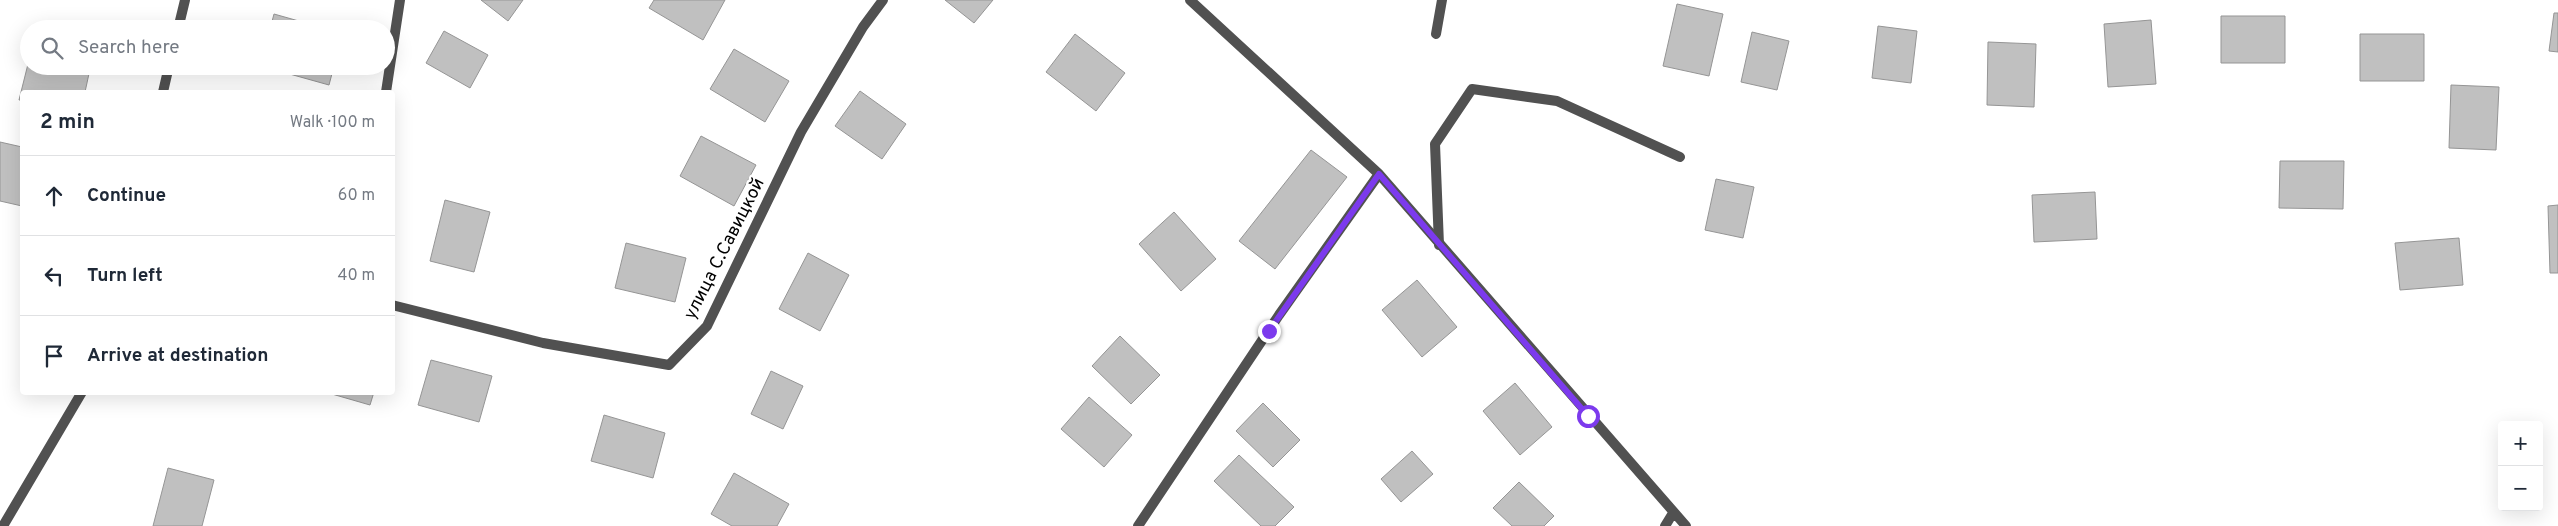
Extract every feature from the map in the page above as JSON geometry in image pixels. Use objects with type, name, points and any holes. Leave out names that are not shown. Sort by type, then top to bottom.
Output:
[{"type":"street","points":[[180,20],[185,0]]},
{"type":"street","points":[[395,33],[400,0]]},
{"type":"street","name":"улица С.Савицкой","points":[[395,306],[543,343],[669,365],[707,326],[801,132],[863,27],[883,0]]},
{"type":"street","points":[[1190,0],[1379,174],[1686,526]]},
{"type":"street","points":[[1436,34],[1442,0]]},
{"type":"street","points":[[163,90],[167,75]]},
{"type":"street","points":[[386,90],[389,75]]},
{"type":"street","points":[[1439,245],[1435,144],[1472,89],[1557,101],[1680,157]]},
{"type":"street","points":[[1138,526],[1280,315],[1379,174]]},
{"type":"street","points":[[3,526],[80,395]]},
{"type":"street","points":[[1665,526],[1673,512]]},
{"type":"building","points":[[481,0],[523,0],[508,21]]},
{"type":"building","points":[[654,0],[725,0],[703,40],[649,8]]},
{"type":"building","points":[[945,0],[993,0],[974,23]]},
{"type":"building","points":[[1677,4],[1723,14],[1709,76],[1663,66]]},
{"type":"building","points":[[2554,13],[2558,13],[2558,52],[2549,51]]},
{"type":"building","points":[[274,14],[295,20],[272,20]]},
{"type":"building","points":[[2221,16],[2285,16],[2285,63],[2221,63]]},
{"type":"building","points":[[2151,20],[2156,84],[2108,87],[2104,24]]},
{"type":"building","points":[[1878,26],[1917,31],[1911,83],[1872,78]]},
{"type":"building","points":[[444,31],[488,55],[470,88],[426,63]]},
{"type":"building","points":[[1752,32],[1789,41],[1777,90],[1741,82]]},
{"type":"building","points":[[1075,34],[1125,73],[1096,111],[1046,72]]},
{"type":"building","points":[[2360,34],[2424,34],[2424,81],[2360,81]]},
{"type":"building","points":[[1988,42],[2036,44],[2034,107],[1987,105]]},
{"type":"building","points":[[734,49],[789,81],[765,122],[710,89]]},
{"type":"building","points":[[25,75],[89,75],[85,90],[22,90]]},
{"type":"building","points":[[293,75],[332,75],[329,85]]},
{"type":"building","points":[[2451,85],[2499,87],[2496,150],[2449,148]]},
{"type":"building","points":[[860,91],[906,124],[882,159],[835,126]]},
{"type":"building","points":[[701,136],[756,165],[734,206],[680,176]]},
{"type":"building","points":[[0,142],[20,147],[20,206],[0,201]]},
{"type":"building","points":[[1311,150],[1347,177],[1275,269],[1239,241]]},
{"type":"building","points":[[2280,161],[2344,161],[2343,209],[2279,208]]},
{"type":"building","points":[[1716,179],[1754,187],[1743,238],[1705,230]]},
{"type":"building","points":[[2095,192],[2097,239],[2034,242],[2032,195]]},
{"type":"building","points":[[445,200],[490,212],[474,272],[430,261]]},
{"type":"building","points":[[2558,205],[2558,273],[2550,273],[2548,206]]},
{"type":"building","points":[[1174,212],[1216,259],[1181,291],[1139,244]]},
{"type":"building","points":[[2459,238],[2463,285],[2400,290],[2395,243]]},
{"type":"building","points":[[626,243],[686,258],[675,302],[615,288]]},
{"type":"building","points":[[808,253],[849,275],[820,331],[779,309]]},
{"type":"building","points":[[1417,280],[1457,327],[1422,357],[1382,310]]},
{"type":"building","points":[[1120,336],[1160,375],[1131,404],[1092,366]]},
{"type":"building","points":[[431,360],[492,376],[479,422],[418,405]]},
{"type":"building","points":[[771,371],[803,386],[783,429],[751,414]]},
{"type":"building","points":[[1515,383],[1552,427],[1520,455],[1483,411]]},
{"type":"building","points":[[335,395],[373,395],[370,405]]},
{"type":"building","points":[[1089,397],[1132,435],[1104,467],[1061,429]]},
{"type":"building","points":[[1263,403],[1300,440],[1273,467],[1236,431]]},
{"type":"building","points":[[604,415],[665,433],[653,478],[591,461]]},
{"type":"building","points":[[1412,451],[1433,474],[1401,502],[1381,479]]},
{"type":"building","points":[[1239,455],[1294,507],[1275,526],[1261,526],[1214,481]]},
{"type":"building","points":[[168,468],[214,480],[202,526],[153,526]]},
{"type":"building","points":[[734,473],[789,504],[777,526],[732,526],[711,514]]},
{"type":"building","points":[[1519,482],[1554,516],[1544,526],[1512,526],[1493,508]]},
{"type":"route","points":[[1269,331],[1379,174],[1588,416]]}]
